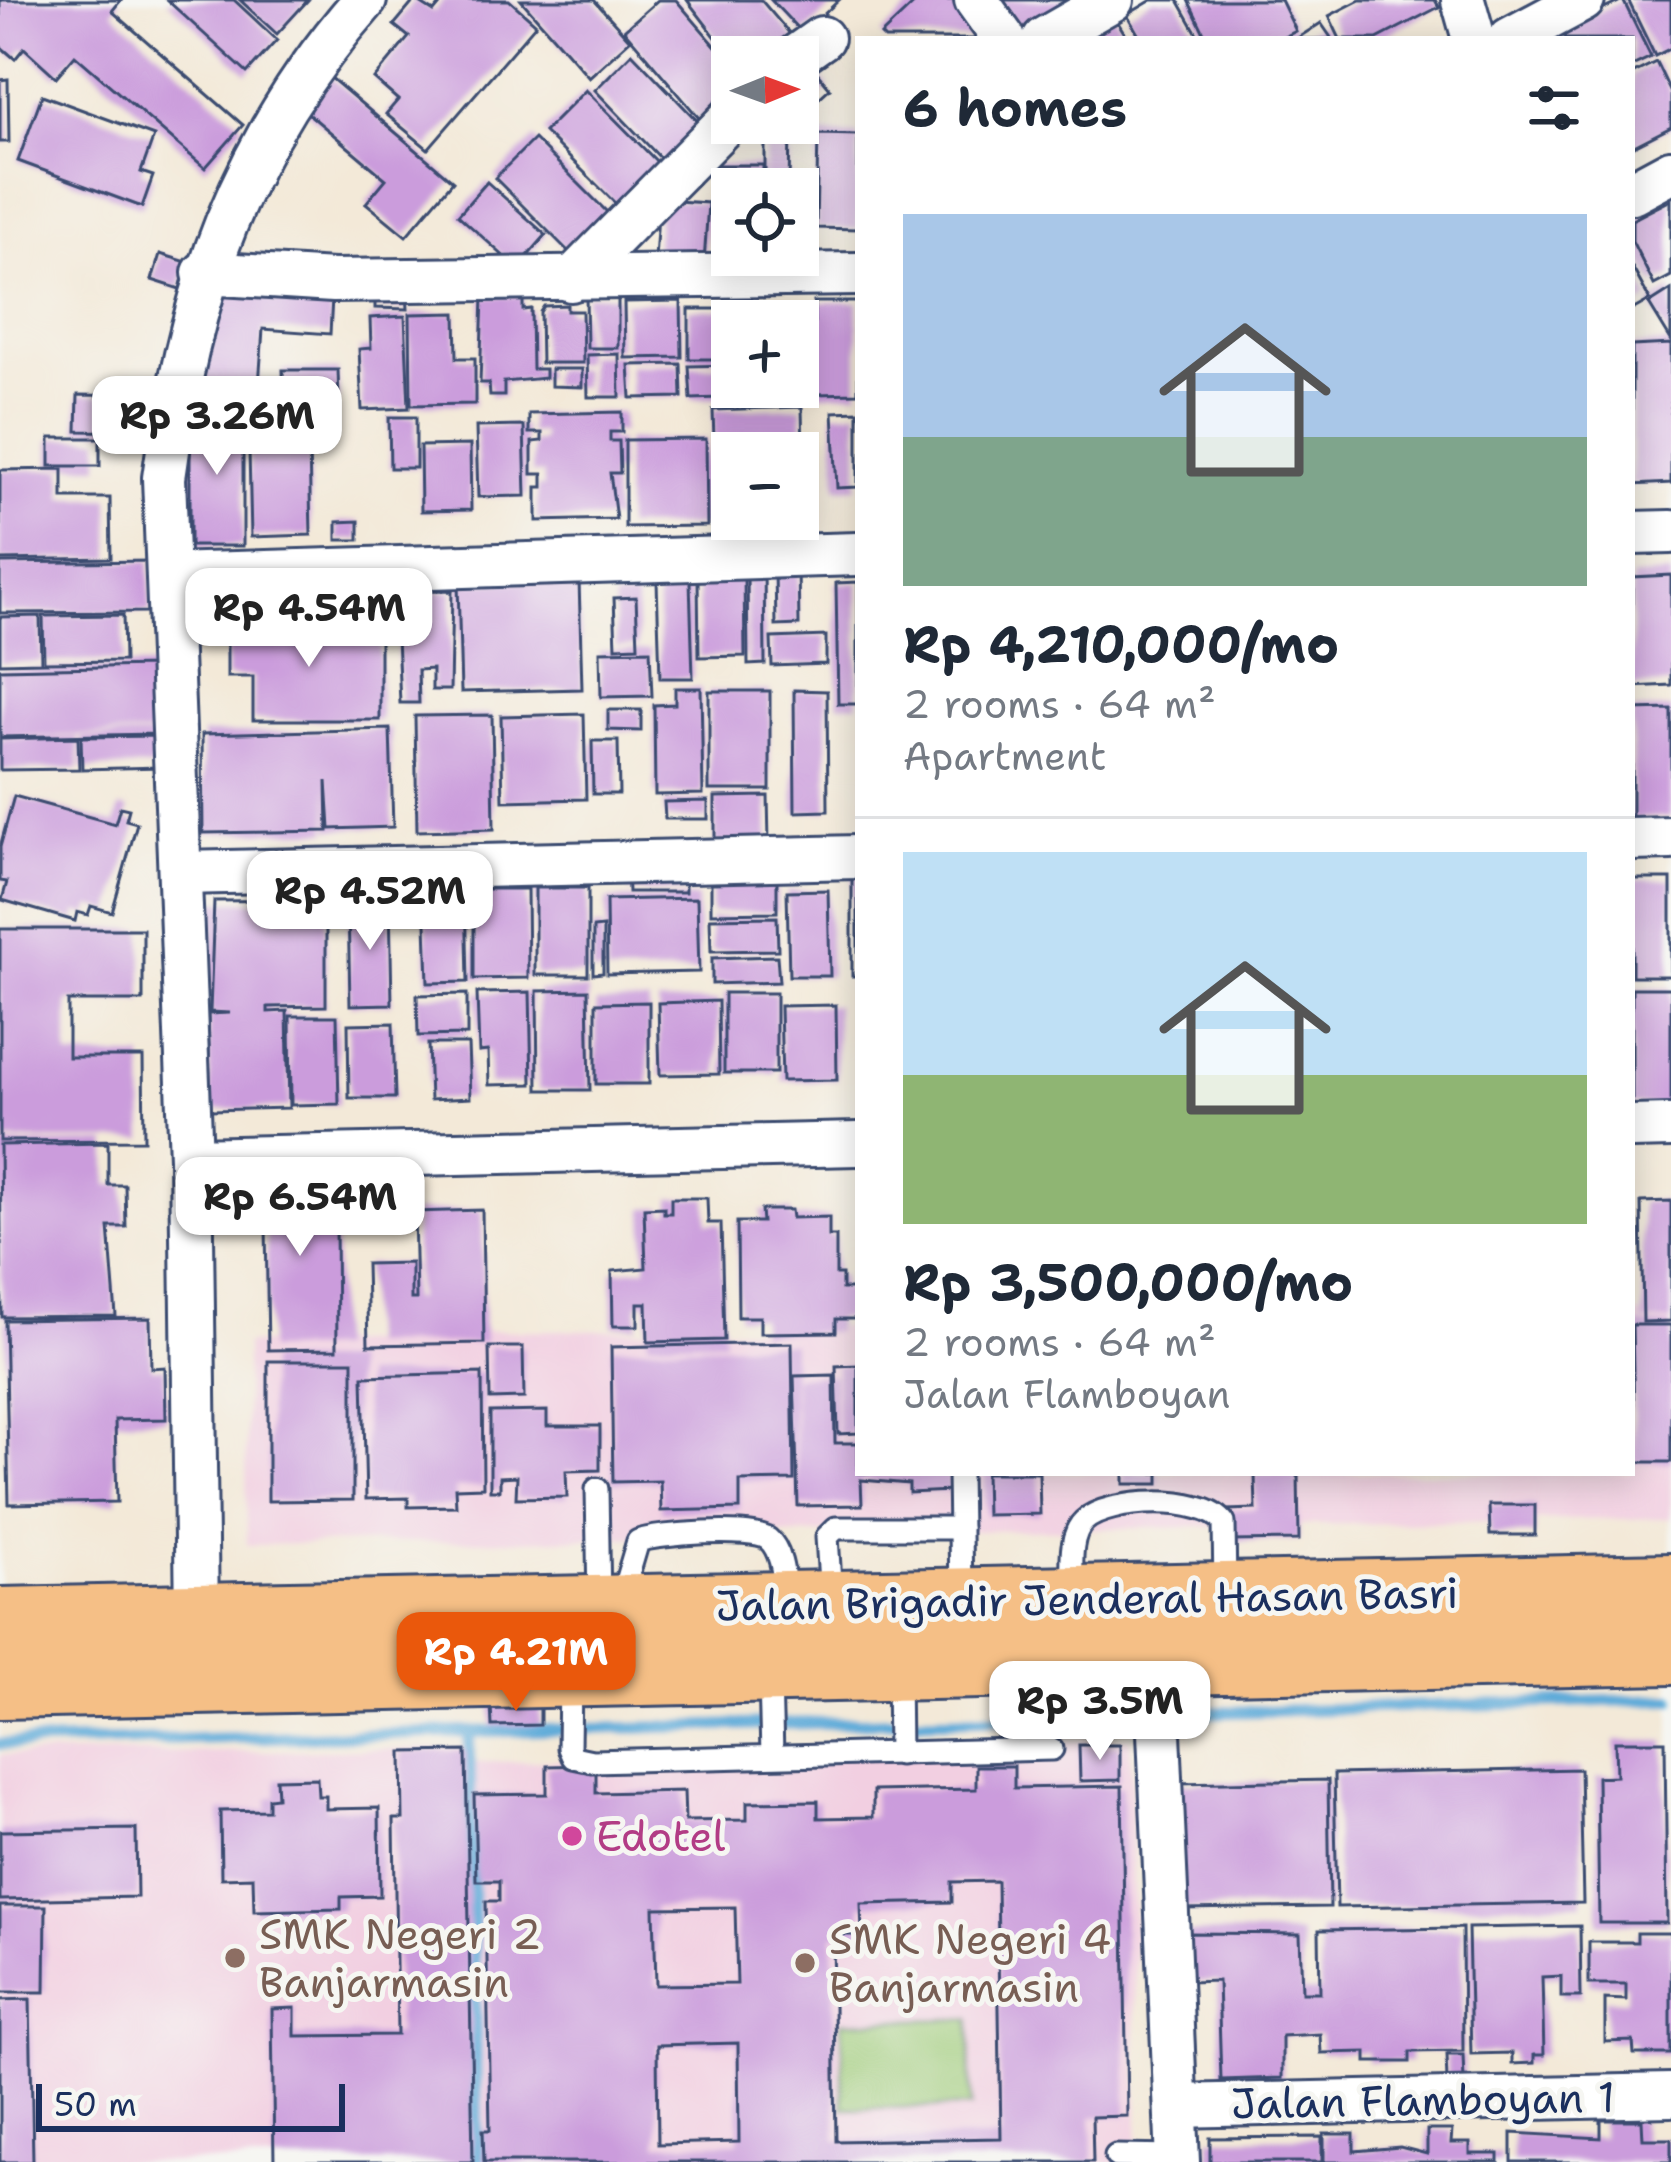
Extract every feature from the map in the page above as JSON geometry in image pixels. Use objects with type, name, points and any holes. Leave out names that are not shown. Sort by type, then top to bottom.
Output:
[{"type":"highway","name":"Jalan Brigadir Jenderal Hasan Basri","points":[[0,1621],[1671,1587]]},
{"type":"highway","points":[[1489,1591],[1490,1656]]},
{"type":"highway","points":[[1418,1592],[1420,1658]]},
{"type":"highway","name":"Jalan Brigadir Jenderal Hasan Basri","points":[[0,1685],[570,1696],[898,1689],[1156,1664],[1671,1651]]},
{"type":"street","points":[[197,1618],[191,1159],[164,478],[178,374],[205,273],[285,105],[365,0]]},
{"type":"street","points":[[976,0],[1002,36]]},
{"type":"street","points":[[1049,36],[1112,0]]},
{"type":"street","points":[[1463,0],[1473,36]]},
{"type":"street","points":[[1516,36],[1583,0]]},
{"type":"street","points":[[571,280],[711,138]]},
{"type":"street","points":[[1635,190],[1671,171]]},
{"type":"street","points":[[205,273],[333,281],[855,274]]},
{"type":"street","points":[[1635,532],[1671,532]]},
{"type":"street","points":[[168,575],[855,554]]},
{"type":"street","points":[[1635,839],[1671,838]]},
{"type":"street","points":[[182,873],[855,857]]},
{"type":"street","points":[[1635,1127],[1671,1126]]},
{"type":"street","points":[[191,1159],[855,1144]]},
{"type":"street","points":[[1156,1664],[1178,2159]]},
{"type":"street","name":"Jalan Flamboyan 1","points":[[1176,2106],[1671,2095]]},
{"type":"lane","points":[[959,1476],[961,1602]]},
{"type":"lane","points":[[596,1489],[608,1609]]},
{"type":"lane","points":[[1072,1600],[1074,1542],[1084,1520],[1105,1507],[1181,1504],[1205,1506],[1224,1523],[1226,1596]]},
{"type":"lane","points":[[810,1605],[827,1537],[836,1528],[960,1528]]},
{"type":"lane","points":[[898,1689],[899,1744]]},
{"type":"lane","points":[[770,1691],[772,1752]]},
{"type":"lane","points":[[570,1696],[569,1748],[573,1757],[592,1761],[899,1744],[1052,1749]]},
{"type":"lane","points":[[1116,2156],[1178,2159]]},
{"type":"shaded area","points":[[1635,1314],[1671,1314],[1671,1518],[247,1545],[245,1344],[370,1343],[371,1332],[855,1327],[855,1476],[1635,1476]]},
{"type":"shaded area","name":"SMK Negeri 4 Banjarmasin","points":[[1130,1738],[1139,2162],[480,2162],[472,1763]]},
{"type":"shaded area","name":"SMK Negeri 2 Banjarmasin","points":[[467,1748],[474,2162],[0,2162],[0,1755]]},
{"type":"green space","points":[[970,2019],[971,2107],[843,2108],[842,2021]]},
{"type":"building","points":[[0,0],[121,0],[112,11],[243,125],[205,168],[75,55],[56,77],[24,48],[15,59],[0,46]]},
{"type":"building","points":[[167,0],[234,0],[277,40],[247,73]]},
{"type":"building","points":[[240,0],[308,0],[277,34]]},
{"type":"building","points":[[415,0],[434,12],[444,0],[509,0],[536,24],[428,149],[386,114],[398,100],[374,79],[409,37],[394,25]]},
{"type":"building","points":[[521,0],[594,0],[630,40],[589,77]]},
{"type":"building","points":[[658,0],[676,0],[711,41],[711,118],[704,124],[624,30]]},
{"type":"building","points":[[687,0],[761,0],[792,36],[715,36]]},
{"type":"building","points":[[771,0],[839,0],[803,34]]},
{"type":"building","points":[[918,0],[958,0],[991,36],[882,36]]},
{"type":"building","points":[[999,0],[1065,0],[1070,8],[1023,36]]},
{"type":"building","points":[[1152,0],[1178,0],[1198,36],[1139,36],[1127,15]]},
{"type":"building","points":[[1188,0],[1281,0],[1296,31],[1286,36],[1206,36]]},
{"type":"building","points":[[1360,0],[1435,0],[1439,7],[1383,36],[1339,36],[1329,16]]},
{"type":"building","points":[[1623,0],[1651,57],[1635,65],[1635,36],[1564,36],[1561,30]]},
{"type":"building","points":[[1628,0],[1671,0],[1671,48],[1655,56]]},
{"type":"building","points":[[1111,11],[1126,36],[1072,36]]},
{"type":"building","points":[[1321,23],[1330,36],[1301,36]]},
{"type":"building","points":[[632,53],[704,128],[666,164],[595,90]]},
{"type":"building","points":[[1656,62],[1671,93],[1671,127],[1635,145],[1635,72]]},
{"type":"building","points":[[819,75],[830,88],[819,98]]},
{"type":"building","points":[[330,77],[453,181],[406,236],[366,203],[386,179],[303,109]]},
{"type":"building","points":[[8,79],[9,142],[0,142],[0,80]]},
{"type":"building","points":[[586,90],[670,175],[629,217],[544,132]]},
{"type":"building","points":[[42,95],[154,136],[141,172],[153,176],[142,207],[18,161]]},
{"type":"building","points":[[819,134],[855,135],[855,229],[819,228]]},
{"type":"building","points":[[534,139],[615,220],[576,259],[495,178]]},
{"type":"building","points":[[765,144],[790,144],[789,168],[765,168]]},
{"type":"building","points":[[715,165],[763,165],[763,168]]},
{"type":"building","points":[[487,182],[546,235],[517,268],[458,215]]},
{"type":"building","points":[[659,200],[708,203],[704,263],[655,259]]},
{"type":"building","points":[[1671,200],[1671,276],[1654,285],[1635,247],[1635,218]]},
{"type":"building","points":[[160,254],[187,262],[180,289],[152,280]]},
{"type":"building","points":[[1635,272],[1650,300],[1635,308]]},
{"type":"building","points":[[216,290],[332,298],[330,334],[263,329],[259,385],[234,384],[232,405],[202,403],[207,325]]},
{"type":"building","points":[[1671,290],[1671,340],[1649,304]]},
{"type":"building","points":[[375,291],[407,291],[408,309],[375,308]]},
{"type":"building","points":[[586,295],[618,295],[618,348],[587,348]]},
{"type":"building","points":[[523,296],[523,310],[531,309],[532,369],[545,369],[545,378],[504,382],[504,396],[490,396],[489,383],[480,383],[483,297]]},
{"type":"building","points":[[681,301],[682,357],[625,358],[624,302]]},
{"type":"building","points":[[819,302],[855,302],[855,393],[819,394]]},
{"type":"building","points":[[567,305],[567,311],[582,311],[583,363],[541,363],[540,312],[544,306]]},
{"type":"building","points":[[689,309],[711,309],[711,359],[689,359]]},
{"type":"building","points":[[456,313],[457,358],[475,358],[475,404],[411,405],[410,314]]},
{"type":"building","points":[[405,316],[409,408],[362,410],[359,349],[371,348],[370,318]]},
{"type":"building","points":[[1671,344],[1671,483],[1635,485],[1635,346]]},
{"type":"building","points":[[619,354],[620,397],[588,397],[587,355]]},
{"type":"building","points":[[681,364],[682,397],[631,398],[629,365]]},
{"type":"building","points":[[711,365],[711,398],[691,399],[689,366]]},
{"type":"building","points":[[551,369],[582,369],[582,387],[551,386]]},
{"type":"building","points":[[283,370],[338,370],[339,400],[284,400]]},
{"type":"building","points":[[78,395],[147,396],[146,432],[77,431]]},
{"type":"building","points":[[208,406],[243,406],[243,546],[190,546],[190,420],[208,420]]},
{"type":"building","points":[[308,406],[311,535],[251,537],[248,407]]},
{"type":"building","points":[[802,408],[803,432],[714,432],[713,410]]},
{"type":"building","points":[[855,411],[855,487],[837,488],[833,412]]},
{"type":"building","points":[[622,412],[622,432],[610,432],[610,441],[619,441],[620,473],[610,473],[616,519],[537,521],[537,487],[543,487],[543,474],[532,474],[532,442],[542,441],[542,433],[529,433],[529,414]]},
{"type":"building","points":[[389,417],[416,417],[416,468],[390,468]]},
{"type":"building","points":[[524,426],[526,496],[478,497],[476,427]]},
{"type":"building","points":[[50,438],[100,438],[100,466],[50,466]]},
{"type":"building","points":[[706,439],[707,526],[625,527],[625,440]]},
{"type":"building","points":[[470,445],[471,510],[421,511],[420,446]]},
{"type":"building","points":[[63,469],[63,498],[110,498],[111,558],[0,560],[0,470]]},
{"type":"building","points":[[359,521],[359,540],[337,540],[337,522]]},
{"type":"building","points":[[150,561],[150,612],[0,613],[0,563]]},
{"type":"building","points":[[764,564],[765,664],[748,665],[747,571]]},
{"type":"building","points":[[798,567],[799,625],[776,626],[775,568]]},
{"type":"building","points":[[1671,575],[1671,685],[1635,687],[1635,577]]},
{"type":"building","points":[[744,577],[745,656],[699,657],[698,578]]},
{"type":"building","points":[[579,580],[582,689],[461,692],[458,583]]},
{"type":"building","points":[[657,581],[690,581],[693,678],[660,678]]},
{"type":"building","points":[[855,582],[855,704],[838,704],[836,583]]},
{"type":"building","points":[[452,591],[450,690],[432,690],[432,669],[418,670],[419,703],[400,703],[395,592]]},
{"type":"building","points":[[636,597],[638,646],[616,647],[614,598]]},
{"type":"building","points":[[123,615],[124,661],[44,662],[43,616]]},
{"type":"building","points":[[40,616],[41,662],[0,663],[0,617]]},
{"type":"building","points":[[255,616],[326,616],[326,635],[380,628],[380,720],[253,720],[253,677],[227,677],[227,639],[255,639]]},
{"type":"building","points":[[826,636],[826,664],[772,666],[771,638]]},
{"type":"building","points":[[650,650],[652,696],[601,697],[600,651]]},
{"type":"building","points":[[155,666],[156,734],[0,737],[0,669]]},
{"type":"building","points":[[675,688],[701,688],[703,794],[655,795],[654,705],[675,704]]},
{"type":"building","points":[[794,690],[827,691],[828,811],[795,812]]},
{"type":"building","points":[[709,691],[770,691],[770,790],[709,790]]},
{"type":"building","points":[[1671,709],[1671,817],[1635,819],[1635,710]]},
{"type":"building","points":[[608,710],[641,710],[641,731],[608,730]]},
{"type":"building","points":[[584,714],[586,799],[503,801],[501,716]]},
{"type":"building","points":[[492,715],[494,829],[417,831],[415,716]]},
{"type":"building","points":[[390,729],[393,827],[330,829],[327,781],[328,831],[203,833],[202,734]]},
{"type":"building","points":[[160,736],[161,767],[82,769],[81,737]]},
{"type":"building","points":[[78,737],[79,769],[0,770],[0,739]]},
{"type":"building","points":[[592,741],[618,741],[619,794],[593,794]]},
{"type":"building","points":[[14,796],[115,824],[120,807],[129,809],[126,820],[137,823],[112,912],[91,906],[88,915],[77,912],[75,921],[2,900],[7,882],[0,881],[0,847]]},
{"type":"building","points":[[768,796],[769,842],[715,843],[715,797]]},
{"type":"building","points":[[708,801],[708,819],[665,819],[664,802]]},
{"type":"building","points":[[685,868],[685,892],[628,892],[627,869]]},
{"type":"building","points":[[852,875],[855,875],[855,976]]},
{"type":"building","points":[[777,877],[777,912],[711,913],[711,878]]},
{"type":"building","points":[[1635,879],[1671,879],[1671,976],[1635,976]]},
{"type":"building","points":[[535,888],[588,888],[588,975],[535,975]]},
{"type":"building","points":[[474,889],[527,889],[528,978],[474,979]]},
{"type":"building","points":[[828,890],[830,976],[789,976],[787,891]]},
{"type":"building","points":[[466,892],[468,982],[428,983],[425,893]]},
{"type":"building","points":[[697,898],[699,972],[607,974],[606,900]]},
{"type":"building","points":[[326,900],[326,1006],[268,1007],[268,1012],[287,1011],[289,1108],[211,1110],[208,1014],[230,1013],[210,1012],[214,901]]},
{"type":"building","points":[[348,901],[390,901],[392,1004],[350,1005]]},
{"type":"building","points":[[777,917],[778,950],[711,951],[710,918]]},
{"type":"building","points":[[603,927],[603,973],[593,974],[593,928]]},
{"type":"building","points":[[0,929],[143,929],[143,1001],[68,1001],[68,1057],[143,1057],[144,1140],[0,1141]]},
{"type":"building","points":[[777,956],[779,982],[712,984],[712,958]]},
{"type":"building","points":[[1635,988],[1671,988],[1671,1105],[1635,1105]]},
{"type":"building","points":[[588,990],[590,1090],[538,1090],[537,991]]},
{"type":"building","points":[[530,992],[532,1084],[489,1085],[488,1051],[479,1052],[477,993]]},
{"type":"building","points":[[724,993],[776,993],[776,1073],[724,1073]]},
{"type":"building","points":[[467,994],[467,1035],[418,1036],[417,995]]},
{"type":"building","points":[[718,1001],[719,1074],[660,1075],[658,1003]]},
{"type":"building","points":[[649,1002],[649,1084],[596,1084],[596,1003]]},
{"type":"building","points":[[836,1005],[837,1080],[782,1081],[780,1006]]},
{"type":"building","points":[[290,1016],[337,1016],[339,1104],[291,1105]]},
{"type":"building","points":[[393,1023],[395,1098],[349,1098],[348,1024]]},
{"type":"building","points":[[428,1044],[468,1044],[470,1098],[430,1100]]},
{"type":"building","points":[[108,1143],[108,1185],[125,1185],[126,1227],[109,1227],[116,1316],[2,1317],[0,1145]]},
{"type":"building","points":[[363,1184],[364,1223],[336,1223],[337,1349],[268,1350],[266,1224],[223,1225],[223,1194],[315,1196],[315,1185]]},
{"type":"building","points":[[671,1198],[707,1198],[708,1223],[721,1223],[724,1340],[648,1342],[647,1303],[638,1303],[638,1326],[613,1326],[612,1271],[646,1268],[644,1208],[664,1207],[664,1213],[671,1213]]},
{"type":"building","points":[[1671,1201],[1671,1321],[1643,1322],[1641,1202]]},
{"type":"building","points":[[482,1210],[484,1343],[368,1345],[366,1264],[411,1263],[411,1299],[416,1299],[414,1212]]},
{"type":"building","points":[[761,1210],[791,1210],[792,1218],[829,1217],[829,1236],[836,1236],[836,1275],[842,1275],[842,1289],[855,1289],[855,1319],[836,1319],[836,1332],[760,1333],[760,1317],[738,1317],[737,1222],[762,1222]]},
{"type":"building","points":[[150,1318],[151,1368],[165,1367],[166,1419],[115,1420],[117,1502],[9,1504],[5,1320]]},
{"type":"building","points":[[1635,1325],[1671,1325],[1671,1462],[1635,1462]]},
{"type":"building","points":[[792,1343],[794,1480],[740,1481],[740,1509],[661,1511],[660,1481],[613,1482],[611,1347]]},
{"type":"building","points":[[489,1347],[523,1347],[524,1398],[490,1399]]},
{"type":"building","points":[[268,1361],[353,1361],[353,1500],[268,1501]]},
{"type":"building","points":[[855,1365],[855,1433],[838,1434],[836,1366]]},
{"type":"building","points":[[482,1373],[483,1487],[455,1488],[456,1506],[408,1507],[408,1498],[366,1499],[363,1376]]},
{"type":"building","points":[[834,1375],[835,1443],[855,1443],[855,1476],[949,1476],[950,1491],[909,1493],[909,1484],[861,1480],[862,1505],[798,1506],[794,1376]]},
{"type":"building","points":[[547,1411],[547,1426],[600,1426],[600,1470],[566,1471],[567,1497],[516,1498],[517,1476],[500,1477],[500,1490],[490,1490],[490,1412]]},
{"type":"building","points":[[985,1476],[1039,1476],[1040,1514],[986,1515]]},
{"type":"building","points":[[1124,1476],[1159,1476],[1159,1484],[1124,1484]]},
{"type":"building","points":[[1255,1476],[1298,1476],[1299,1540],[1227,1541],[1227,1510],[1256,1509]]},
{"type":"building","points":[[1489,1505],[1535,1505],[1535,1535],[1490,1535]]},
{"type":"building","points":[[540,1703],[540,1725],[492,1726],[491,1704]]},
{"type":"building","points":[[1615,1741],[1665,1741],[1667,1923],[1599,1923],[1597,1777],[1616,1776]]},
{"type":"building","points":[[1079,1745],[1120,1745],[1120,1780],[1080,1781]]},
{"type":"building","points":[[466,1751],[473,2162],[274,2162],[272,2009],[295,2008],[295,2036],[397,2035],[394,1819],[403,1819],[402,1752]]},
{"type":"building","name":"SMK Negeri 4 Banjarmasin","points":[[596,1765],[596,1793],[684,1791],[685,1821],[747,1820],[747,1802],[818,1801],[818,1818],[873,1817],[873,1791],[976,1789],[976,1766],[1014,1766],[1014,1788],[1122,1786],[1127,2116],[1092,2117],[1093,2162],[484,2162],[483,2130],[490,2130],[486,1901],[499,1901],[499,1881],[476,1881],[474,1795],[547,1794],[547,1766]],"holes":[[[997,1881],[1001,2138],[836,2141],[833,1935],[862,1935],[861,1904],[952,1902],[952,1882]],[[735,1907],[737,1984],[656,1985],[654,1908]],[[738,2043],[739,2142],[658,2144],[657,2045]]]},
{"type":"building","points":[[1580,1769],[1583,1903],[1337,1907],[1334,1774]]},
{"type":"building","points":[[317,1778],[318,1796],[326,1796],[326,1809],[379,1808],[380,1896],[341,1897],[341,1909],[254,1911],[253,1877],[221,1878],[220,1811],[268,1810],[268,1798],[277,1797],[276,1779]]},
{"type":"building","points":[[1328,1780],[1330,1907],[1180,1909],[1178,1783]]},
{"type":"building","points":[[136,1829],[137,1897],[0,1900],[0,1831]]},
{"type":"building","points":[[0,1906],[46,1906],[45,1992],[0,1992]]},
{"type":"building","points":[[1580,1926],[1581,1997],[1561,1997],[1561,1976],[1542,1977],[1544,2055],[1534,2055],[1534,2063],[1512,2064],[1512,2053],[1471,2054],[1468,1928]]},
{"type":"building","points":[[1462,1928],[1463,2051],[1410,2052],[1410,2062],[1367,2062],[1367,2052],[1321,2053],[1320,2034],[1282,2036],[1282,2078],[1221,2080],[1218,1981],[1189,1982],[1187,1933],[1300,1934],[1302,1992],[1320,1992],[1319,1930]]},
{"type":"building","points":[[1637,1933],[1671,1933],[1671,2054],[1634,2054],[1633,2041],[1605,2042],[1605,1999],[1626,2000],[1626,1984],[1589,1984],[1589,1942],[1637,1942]]},
{"type":"building","points":[[30,1999],[33,2162],[0,2162],[0,2000]]},
{"type":"building","points":[[1446,2055],[1463,2055],[1464,2081],[1447,2081]]},
{"type":"building","points":[[1601,2120],[1642,2120],[1643,2139],[1671,2139],[1671,2162],[1512,2162],[1512,2133],[1601,2138]]},
{"type":"building","points":[[1427,2130],[1452,2130],[1451,2143],[1470,2143],[1470,2154],[1499,2154],[1499,2162],[1324,2162],[1324,2134],[1354,2134],[1354,2151],[1400,2147],[1427,2154]]},
{"type":"building","points":[[1322,2137],[1322,2162],[1210,2162],[1210,2138]]},
{"type":"waterway","points":[[1192,1713],[1671,1699]]},
{"type":"waterway","points":[[0,1744],[1125,1715]]},
{"type":"waterway","points":[[469,1734],[478,2162]]},
{"type":"place","name":"Edotel","points":[[572,1836]]},
{"type":"place","name":"SMK Negeri 2 Banjarmasin","points":[[235,1958]]},
{"type":"place","name":"SMK Negeri 4 Banjarmasin","points":[[805,1963]]}]
